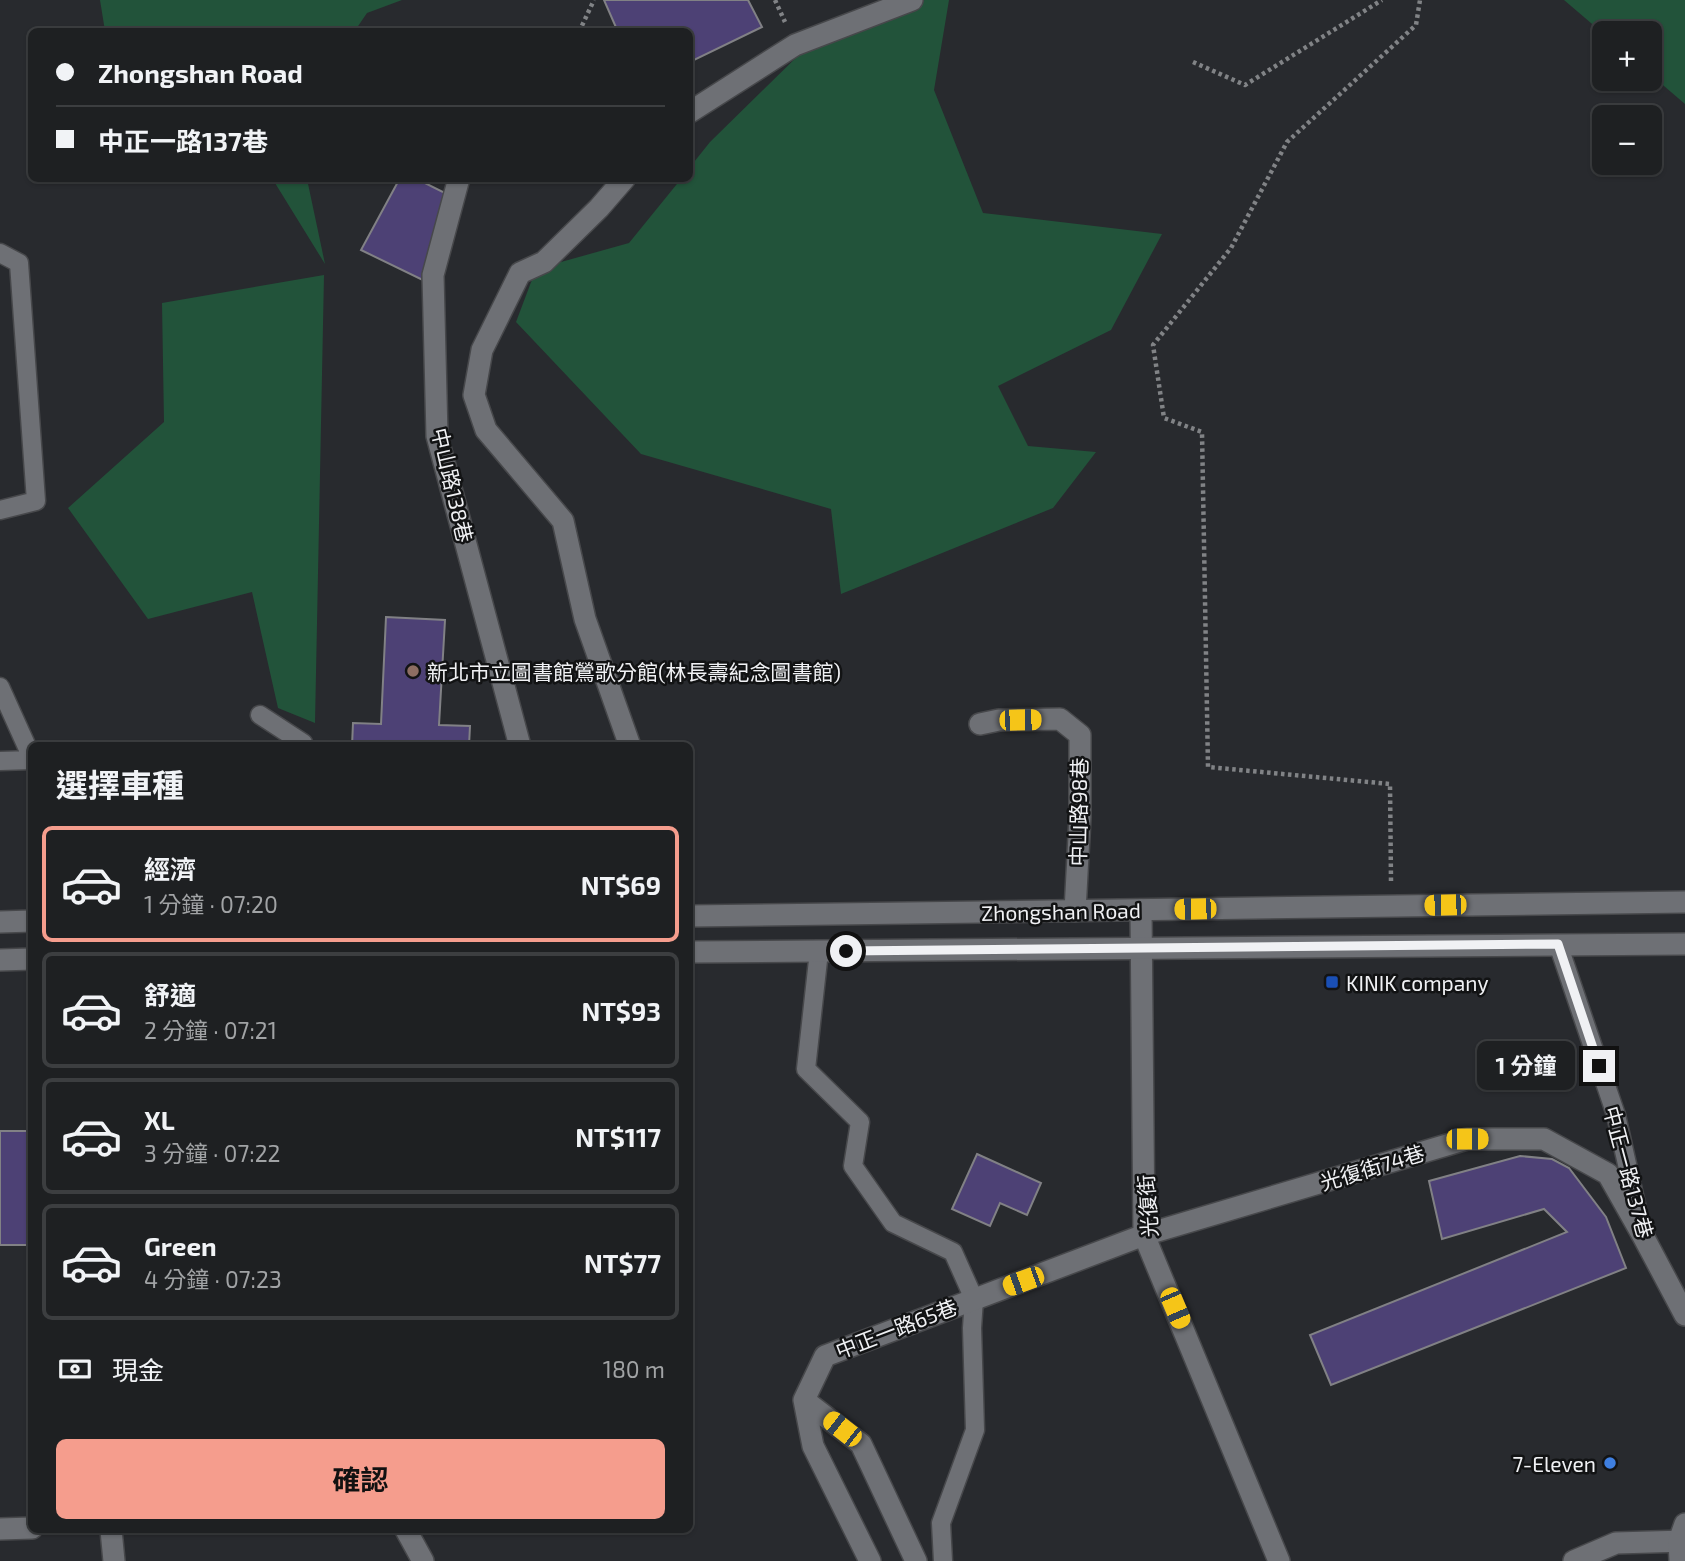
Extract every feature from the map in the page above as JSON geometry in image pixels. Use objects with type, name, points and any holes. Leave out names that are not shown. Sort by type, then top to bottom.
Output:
[{"type":"street","points":[[693,110],[795,45],[912,0]]},
{"type":"street","name":"中山路138巷","points":[[459,182],[433,275],[437,436],[519,742]]},
{"type":"street","points":[[622,182],[544,262],[520,273],[482,350],[474,395],[486,430],[564,521],[585,619],[628,742]]},
{"type":"street","name":"中山路98巷","points":[[980,724],[999,720],[1060,719],[1080,735],[1080,817],[1075,911]]},
{"type":"street","name":"Zhongshan Road","points":[[693,916],[1685,902]]},
{"type":"street","name":"光復街","points":[[1141,909],[1144,1234],[1279,1561]]},
{"type":"street","points":[[0,922],[28,921]]},
{"type":"street","name":"Zhongshan Road","points":[[693,952],[1685,944]]},
{"type":"street","points":[[0,960],[28,959]]},
{"type":"street","name":"光復街74巷","points":[[1144,1234],[1467,1139],[1544,1139],[1608,1174],[1643,1236]]},
{"type":"street","name":"中正一路65巷","points":[[804,1400],[825,1356],[1144,1234]]},
{"type":"street","name":"中正一路137巷","points":[[1643,1236],[1685,1315]]},
{"type":"street","points":[[804,1400],[813,1446],[870,1561]]},
{"type":"street","points":[[804,1400],[861,1444],[916,1561]]},
{"type":"street","points":[[0,1529],[28,1528]]},
{"type":"street","points":[[111,1533],[114,1561]]},
{"type":"street","points":[[408,1533],[423,1561]]},
{"type":"street","points":[[1574,1561],[1616,1543],[1682,1542]]},
{"type":"lane","points":[[0,253],[19,263],[36,501],[0,510]]},
{"type":"lane","points":[[0,687],[28,750]]},
{"type":"lane","points":[[260,715],[301,742]]},
{"type":"lane","points":[[0,761],[28,759]]},
{"type":"lane","name":"中正一路137巷","points":[[1558,944],[1616,1115],[1643,1236]]},
{"type":"lane","name":"中正一路65巷","points":[[819,951],[806,1069],[860,1122],[853,1166],[893,1223],[953,1252],[974,1299],[972,1328],[975,1430],[941,1523],[943,1561]]},
{"type":"path","points":[[581,28],[594,0]]},
{"type":"path","points":[[1193,62],[1245,85],[1382,0]]},
{"type":"path","points":[[1391,906],[1390,784],[1208,768],[1202,432],[1164,418],[1153,345],[1231,247],[1287,142],[1416,25],[1420,0]]},
{"type":"green space","points":[[100,0],[402,0],[367,13],[357,28],[105,28]]},
{"type":"green space","points":[[918,0],[949,0],[934,90],[983,213],[1162,234],[1111,330],[998,386],[1028,446],[1096,452],[1053,508],[841,594],[831,509],[641,454],[516,322],[536,269],[629,243],[679,182],[693,182],[693,163],[710,142],[810,44]]},
{"type":"green space","points":[[1564,0],[1685,0],[1685,104],[1662,84],[1662,21],[1592,21],[1592,24]]},
{"type":"green space","points":[[273,182],[308,182],[325,264]]},
{"type":"green space","points":[[324,275],[315,723],[278,708],[252,592],[148,619],[68,508],[164,422],[162,303]]},
{"type":"building","points":[[604,0],[748,0],[762,27],[693,61],[693,28],[616,28]]},
{"type":"building","points":[[398,182],[423,182],[451,196],[431,284],[361,250]]},
{"type":"building","name":"新北市立圖書館鶯歌分館(林長壽紀念圖書館)","points":[[386,617],[445,620],[439,725],[470,726],[469,742],[352,742],[353,723],[381,724]]},
{"type":"building","points":[[0,1131],[28,1131],[28,1245],[0,1245]]},
{"type":"building","points":[[977,1154],[1041,1183],[1027,1215],[1000,1203],[990,1226],[952,1209]]},
{"type":"building","points":[[1520,1156],[1552,1159],[1569,1168],[1606,1217],[1626,1268],[1331,1385],[1310,1335],[1567,1232],[1544,1209],[1442,1239],[1429,1181]]},
{"type":"place","name":"新北市立圖書館鶯歌分館(林長壽紀念圖書館)","points":[[413,671]]},
{"type":"place","name":"KINIK company","points":[[1332,982]]},
{"type":"place","name":"7-Eleven","points":[[1610,1463]]},
{"type":"route","points":[[846,951],[1558,944],[1599,1066]]}]
